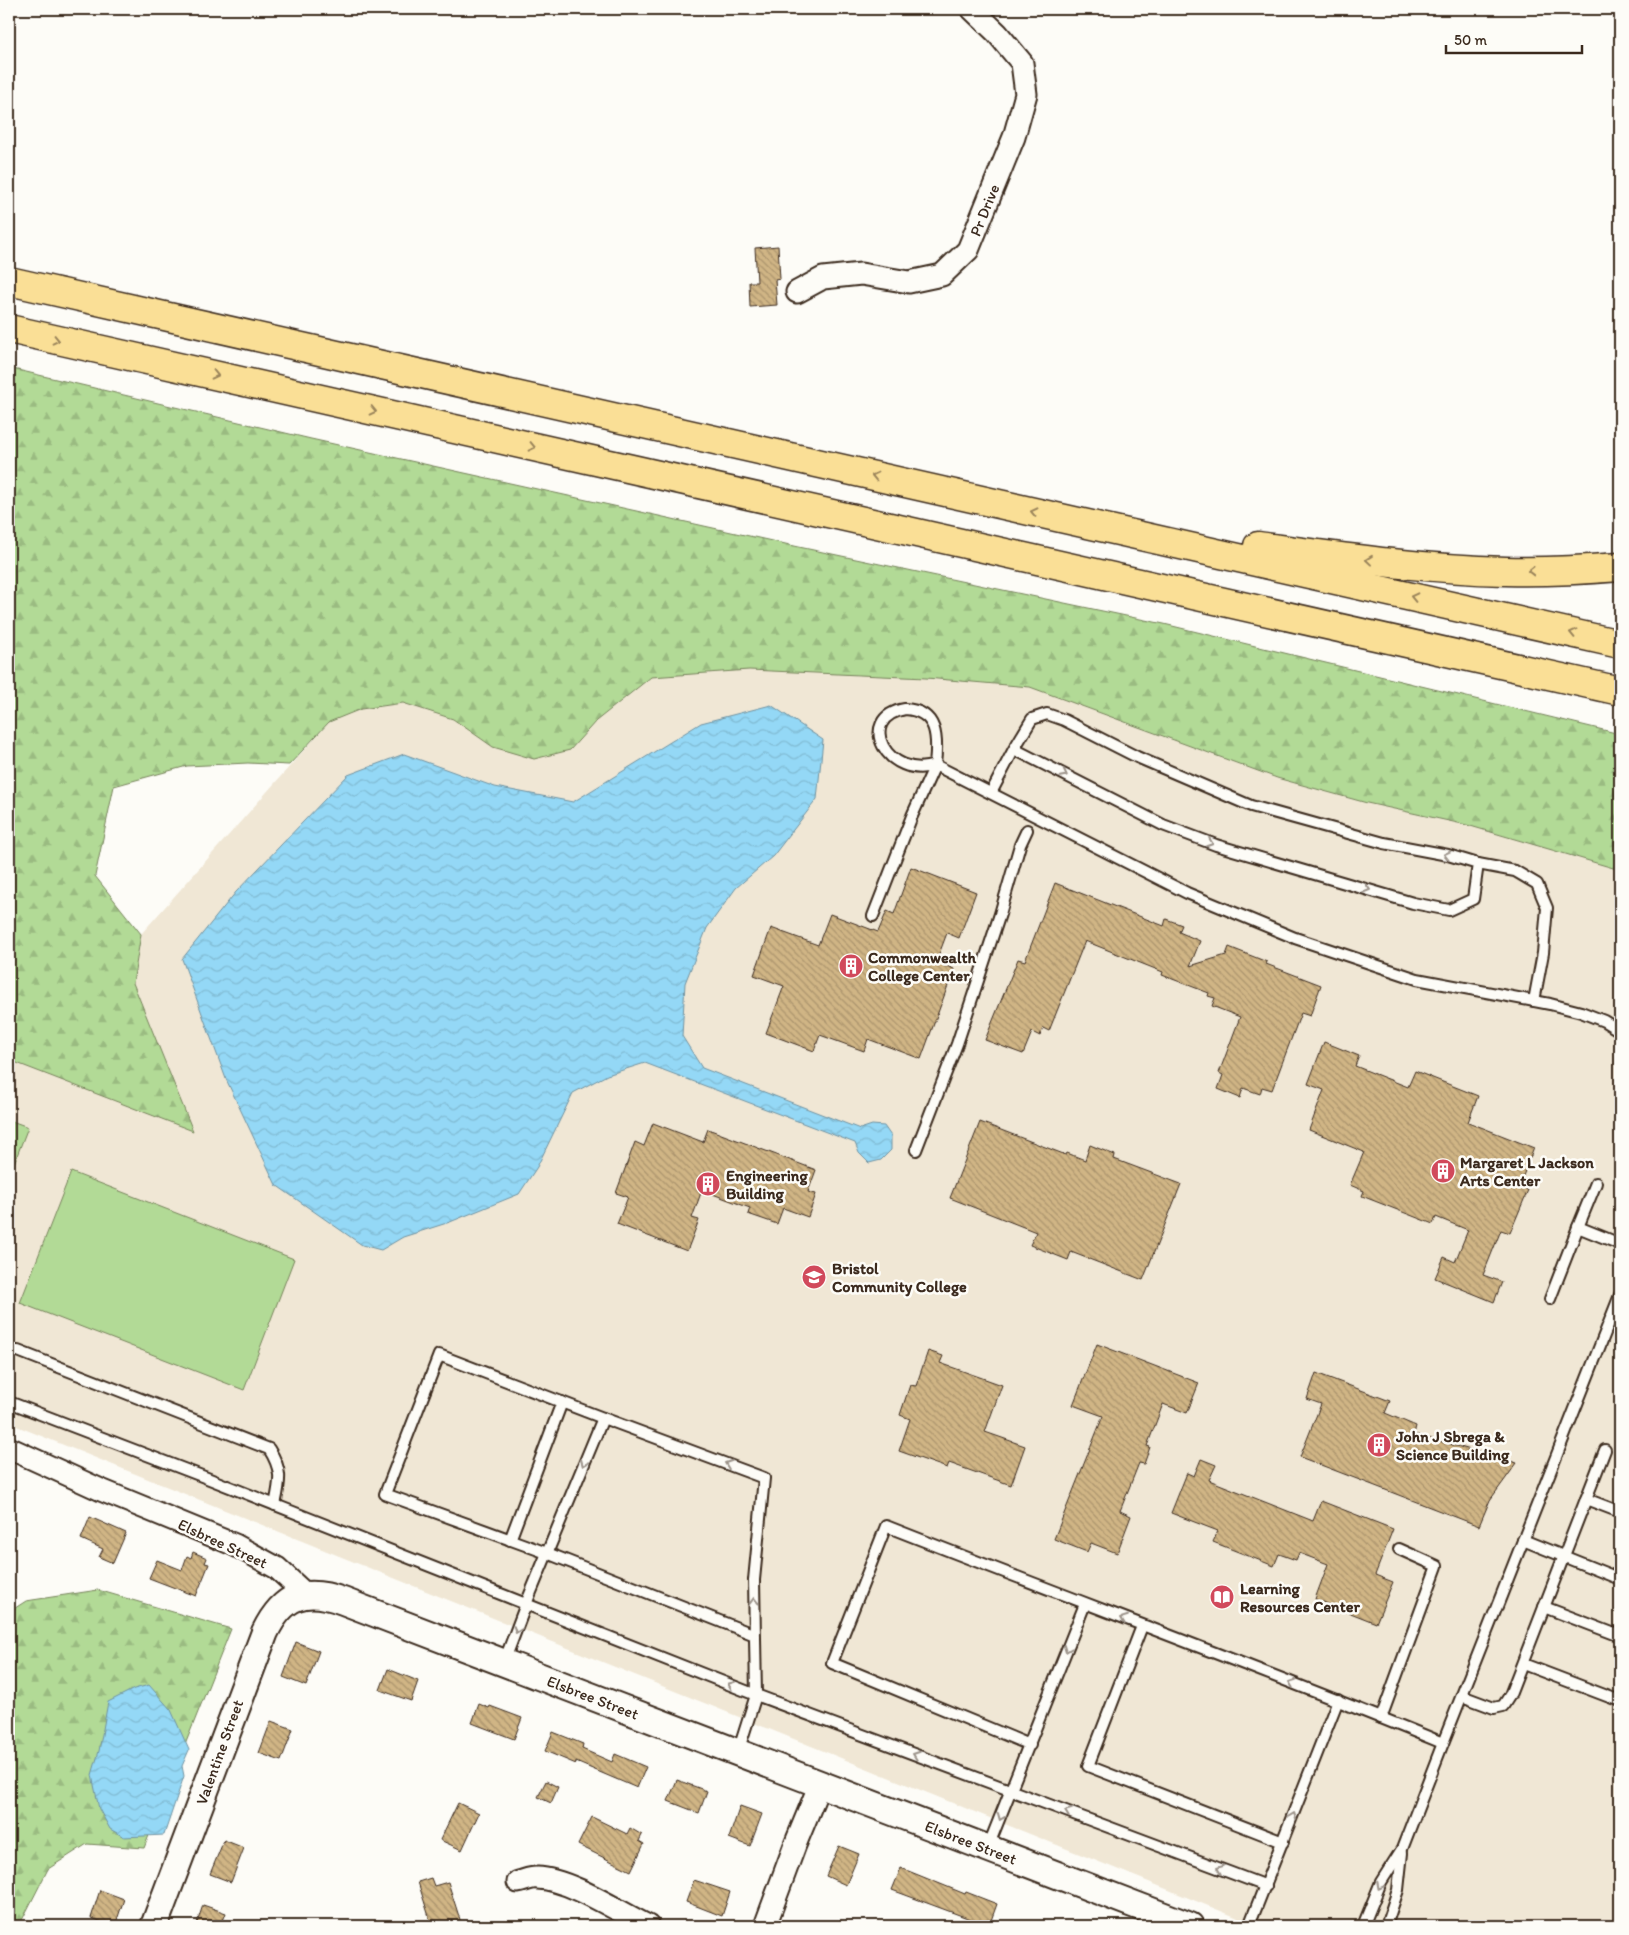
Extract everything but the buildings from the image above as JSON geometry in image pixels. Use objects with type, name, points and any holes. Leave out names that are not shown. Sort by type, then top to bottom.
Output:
[{"type":"highway","points":[[9,281],[1620,644]]},
{"type":"highway","points":[[9,329],[1620,691]]},
{"type":"highway","points":[[1060,518],[1241,544],[1438,567],[1516,571],[1620,567]]},
{"type":"street","name":"Pr Drive","points":[[797,292],[824,278],[861,274],[909,282],[942,275],[968,250],[1014,137],[1026,94],[1022,63],[997,33],[972,9]]},
{"type":"street","name":"Elsbree Street","points":[[9,1448],[101,1490],[243,1549],[276,1568],[305,1594],[318,1594],[338,1599],[1190,1926]]},
{"type":"street","name":"Valentine Street","points":[[154,1926],[265,1632],[281,1608],[289,1601],[305,1594]]},
{"type":"street","points":[[765,1926],[820,1784]]},
{"type":"street","points":[[518,1882],[537,1878],[557,1882],[587,1894],[648,1926]]},
{"type":"lane","points":[[873,916],[912,816],[935,764],[937,745],[934,728],[926,716],[913,710],[896,711],[888,714],[881,728],[880,736],[887,754],[899,762],[911,765],[928,767],[935,764]]},
{"type":"lane","points":[[991,793],[1017,750],[1032,719],[1047,714],[1064,720],[1137,757],[1251,806],[1384,843],[1515,871],[1537,884],[1547,908],[1543,953],[1534,1001]]},
{"type":"lane","points":[[1017,750],[1162,825],[1216,845],[1413,903],[1449,910],[1473,899],[1478,864]]},
{"type":"lane","points":[[935,764],[1187,893],[1295,938],[1417,979],[1582,1012],[1604,1021],[1620,1031]]},
{"type":"lane","points":[[916,1150],[957,1044],[1020,845],[1027,830]]},
{"type":"lane","points":[[1550,1299],[1596,1183]]},
{"type":"lane","points":[[1578,1227],[1620,1244]]},
{"type":"lane","points":[[1363,1926],[1381,1882],[1402,1849],[1620,1294]]},
{"type":"lane","points":[[9,1351],[18,1351],[269,1449],[278,1462],[280,1482],[274,1505]]},
{"type":"lane","points":[[738,1752],[756,1695],[755,1635],[754,1580],[764,1478],[439,1354],[385,1494],[547,1553],[755,1635]]},
{"type":"lane","points":[[9,1402],[756,1695],[1266,1886]]},
{"type":"lane","points":[[510,1540],[562,1402]]},
{"type":"lane","points":[[504,1662],[603,1418]]},
{"type":"lane","points":[[1462,1696],[1494,1708],[1503,1706],[1510,1695],[1604,1450]]},
{"type":"lane","points":[[1586,1499],[1620,1512]]},
{"type":"lane","points":[[1030,1745],[832,1663],[886,1526],[1338,1700],[1443,1743]]},
{"type":"lane","points":[[1523,1540],[1563,1558],[1620,1579]]},
{"type":"lane","points":[[1381,1718],[1437,1566],[1399,1549]]},
{"type":"lane","points":[[988,1849],[1085,1604]]},
{"type":"lane","points":[[1544,1607],[1620,1636]]},
{"type":"lane","points":[[1142,1626],[1088,1766],[1283,1842]]},
{"type":"lane","points":[[1523,1664],[1620,1701]]},
{"type":"lane","points":[[1249,1926],[1338,1700]]},
{"type":"lane","points":[[1386,1926],[1398,1890],[1402,1849]]},
{"type":"shaded area","name":"Bristol Community College","points":[[794,666],[1030,687],[1277,778],[1367,803],[1467,825],[1620,870],[1620,1926],[1258,1926],[9,1423],[9,1060],[192,1130],[133,983],[141,934],[329,722],[361,709],[403,703],[453,719],[493,747],[570,750],[596,721],[651,677]]},
{"type":"green space","points":[[9,368],[311,439],[799,547],[1164,624],[1620,734],[1620,870],[1467,825],[1367,803],[1277,778],[1030,687],[926,678],[749,670],[651,677],[596,721],[570,750],[534,759],[493,747],[453,719],[403,703],[361,709],[329,722],[289,765],[248,763],[187,766],[114,786],[95,876],[141,934],[133,983],[193,1131],[9,1060]]},
{"type":"green space","points":[[9,1120],[28,1127],[13,1166],[9,1164]]},
{"type":"green space","points":[[71,1172],[294,1259],[244,1390],[20,1303]]},
{"type":"green space","points":[[98,1590],[231,1629],[144,1848],[87,1844],[48,1869],[19,1926],[9,1926],[9,1612],[26,1601]]},
{"type":"water","points":[[771,705],[823,740],[817,799],[773,856],[736,888],[707,928],[685,983],[682,1036],[702,1068],[860,1129],[872,1125],[884,1126],[891,1136],[891,1150],[881,1160],[869,1163],[859,1153],[855,1143],[645,1063],[607,1075],[573,1093],[537,1167],[519,1194],[450,1222],[403,1237],[381,1250],[362,1245],[276,1185],[226,1079],[182,959],[236,892],[348,775],[404,754],[495,787],[573,802],[701,723]]},
{"type":"water","points":[[149,1685],[171,1710],[189,1750],[182,1766],[184,1776],[164,1835],[124,1837],[110,1829],[99,1809],[92,1775],[99,1751],[108,1702],[134,1689]]},
{"type":"place","name":"Commonwealth College Center","points":[[851,966]]},
{"type":"place","name":"Margaret L Jackson Arts Center","points":[[1443,1171]]},
{"type":"place","name":"Engineering Building","points":[[708,1184]]},
{"type":"place","name":"Bristol Community College","points":[[814,1277]]},
{"type":"place","name":"John J Sbrega & Science Building","points":[[1379,1445]]},
{"type":"place","name":"Learning Resources Center","points":[[1222,1597]]}]
